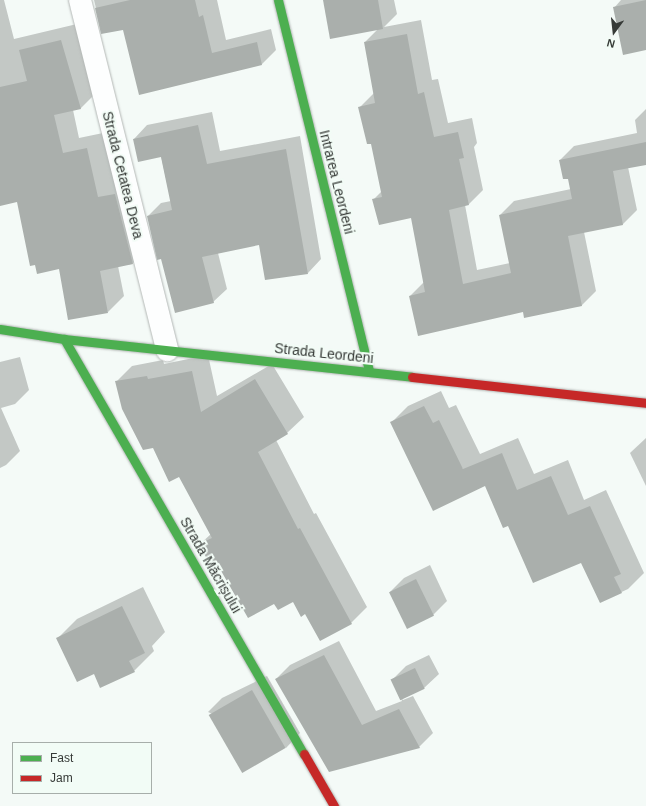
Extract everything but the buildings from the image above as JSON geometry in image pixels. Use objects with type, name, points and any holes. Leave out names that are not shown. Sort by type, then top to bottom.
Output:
[{"type":"street","name":"Strada Cetatea Deva","points":[[80,0],[167,350]]},
{"type":"street","name":"Intrarea Leordeni","points":[[278,0],[368,371]]},
{"type":"street","name":"Strada Leordeni","points":[[0,330],[64,339],[368,371],[646,403]]},
{"type":"street","name":"Strada Măcrișului","points":[[64,339],[334,806]]},
{"type":"traffic: fast","points":[[278,0],[369,371]]},
{"type":"traffic: fast","points":[[0,329],[64,339],[412,377]]},
{"type":"traffic: fast","points":[[64,339],[304,754]]},
{"type":"traffic: jam","points":[[412,377],[646,403]]},
{"type":"traffic: jam","points":[[304,754],[334,806]]}]
